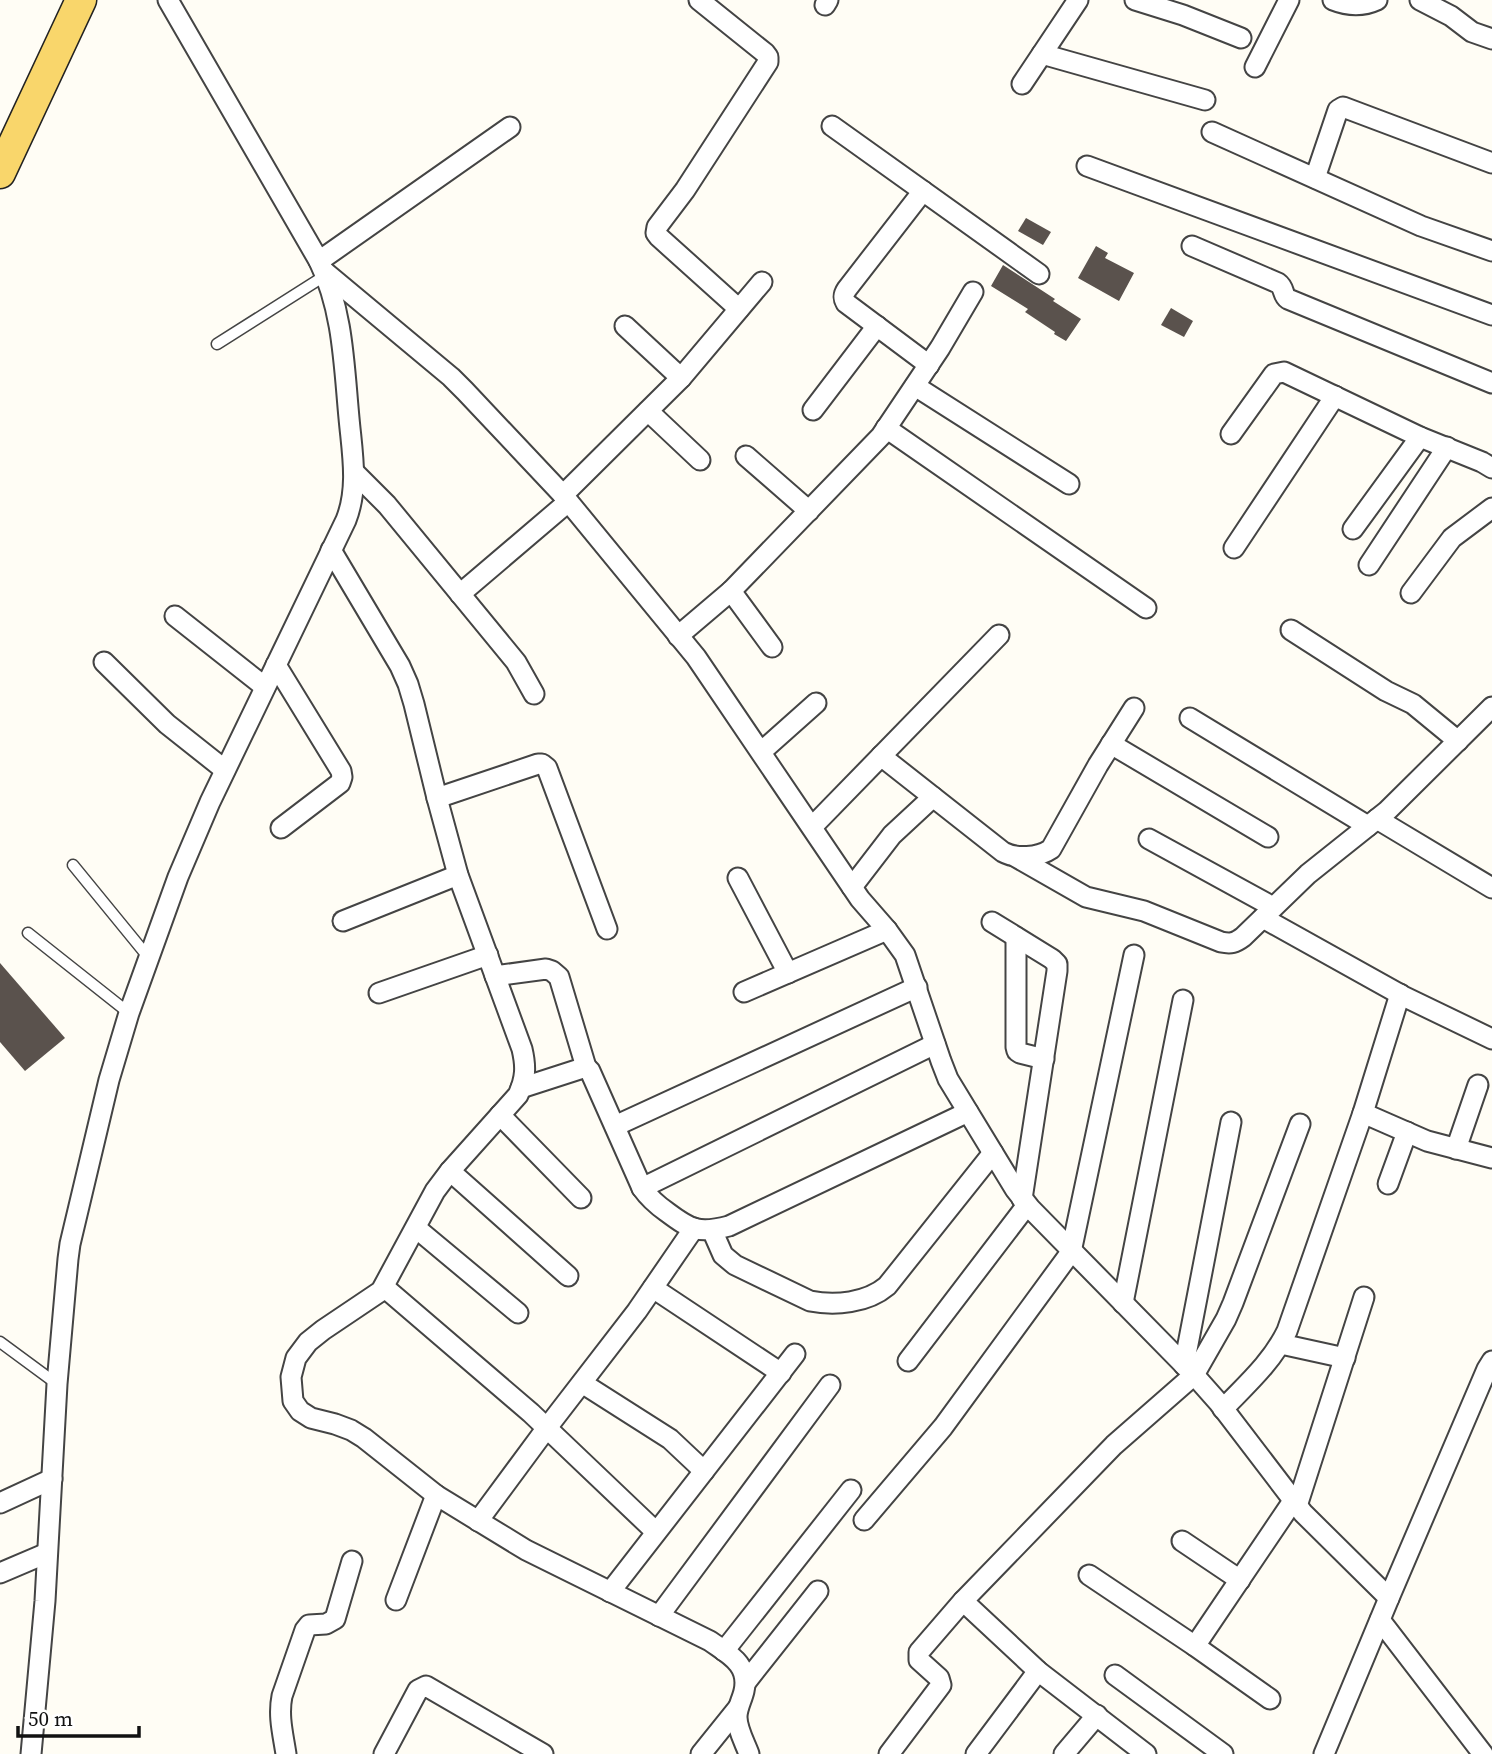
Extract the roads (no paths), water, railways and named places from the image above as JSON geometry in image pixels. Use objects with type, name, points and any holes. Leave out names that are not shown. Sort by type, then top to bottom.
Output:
[{"type":"main road","points":[[0,173],[81,0]]},
{"type":"street","points":[[32,1754],[44,1616],[57,1384],[70,1244],[104,1097],[129,1013],[177,877],[225,770],[352,506],[354,492],[340,330],[323,269],[168,0]]},
{"type":"street","points":[[699,0],[765,53],[768,62],[685,190],[657,227],[656,233],[739,310]]},
{"type":"street","points":[[1022,84],[1078,0]]},
{"type":"street","points":[[1135,0],[1241,38]]},
{"type":"street","points":[[1255,67],[1289,0]]},
{"type":"street","points":[[1333,0],[1355,6],[1377,0]]},
{"type":"street","points":[[1420,0],[1451,16],[1472,32],[1492,39]]},
{"type":"street","points":[[1042,54],[1206,100]]},
{"type":"street","points":[[1315,178],[1338,110],[1343,107],[1492,163]]},
{"type":"street","points":[[832,126],[1040,274]]},
{"type":"street","points":[[323,269],[510,127]]},
{"type":"street","points":[[1212,132],[1420,226],[1492,251]]},
{"type":"street","points":[[1087,166],[1492,315]]},
{"type":"street","points":[[923,191],[844,294],[844,299],[929,365]]},
{"type":"street","points":[[1192,246],[1278,283],[1288,299],[1492,383]]},
{"type":"street","points":[[323,269],[451,377],[566,498],[678,636],[705,670],[863,903],[905,956],[948,1079],[1025,1202],[1189,1370],[1223,1409],[1309,1520],[1389,1598]]},
{"type":"street","points":[[460,594],[566,498],[681,378],[762,282]]},
{"type":"street","points":[[678,636],[731,591],[886,428],[929,365],[973,292]]},
{"type":"street","points":[[625,326],[681,378]]},
{"type":"street","points":[[813,410],[877,326]]},
{"type":"street","points":[[1231,434],[1274,374],[1284,372],[1492,468]]},
{"type":"street","points":[[915,386],[1069,484]]},
{"type":"street","points":[[1234,548],[1335,396]]},
{"type":"street","points":[[648,411],[699,460]]},
{"type":"street","points":[[886,428],[1146,608]]},
{"type":"street","points":[[1353,529],[1420,437]]},
{"type":"street","points":[[1369,565],[1447,447]]},
{"type":"street","points":[[746,456],[809,512]]},
{"type":"street","points":[[354,472],[387,505],[516,662],[534,694]]},
{"type":"street","points":[[1411,593],[1452,538],[1492,508]]},
{"type":"street","points":[[331,551],[408,684],[458,875],[522,1049],[526,1068],[518,1095],[435,1191],[381,1291],[323,1330],[308,1342],[296,1358],[291,1377],[293,1401],[300,1411],[311,1418],[351,1430],[364,1438],[436,1495],[526,1550],[709,1641],[731,1655],[743,1669],[746,1682]]},
{"type":"street","points":[[731,591],[772,647]]},
{"type":"street","points":[[175,616],[265,687]]},
{"type":"street","points":[[1291,630],[1386,691],[1413,704],[1458,741]]},
{"type":"street","points":[[812,827],[999,635]]},
{"type":"street","points":[[104,662],[167,724],[225,770]]},
{"type":"street","points":[[276,665],[341,771],[342,777],[340,783],[281,828]]},
{"type":"street","points":[[761,752],[816,704]]},
{"type":"street","points":[[1016,856],[1086,897],[1134,908],[1221,942],[1237,942],[1308,874],[1372,823],[1492,707]]},
{"type":"street","points":[[881,756],[1003,852],[1016,856],[1037,855],[1051,849],[1134,708]]},
{"type":"street","points":[[1190,718],[1372,823],[1492,888]]},
{"type":"street","points":[[1111,744],[1268,837]]},
{"type":"street","points":[[437,798],[538,764],[548,768],[607,929]]},
{"type":"street","points":[[852,887],[892,835],[933,797]]},
{"type":"street","points":[[1149,839],[1400,994],[1492,1039]]},
{"type":"street","points":[[343,920],[458,875]]},
{"type":"street","points":[[738,878],[788,973]]},
{"type":"street","points":[[908,1360],[1025,1202],[1057,971],[1052,959],[992,922]]},
{"type":"street","points":[[744,992],[887,930]]},
{"type":"street","points":[[1016,937],[1016,1048],[1020,1053],[1044,1059]]},
{"type":"street","points":[[379,993],[488,955]]},
{"type":"street","points":[[864,1520],[943,1427],[1071,1252],[1134,955]]},
{"type":"street","points":[[495,976],[546,969],[559,977],[586,1067],[642,1188],[685,1226],[703,1229],[729,1226],[968,1112]]},
{"type":"street","points":[[615,1126],[916,987]]},
{"type":"street","points":[[1223,1409],[1269,1361],[1281,1344],[1290,1323],[1363,1113],[1400,994]]},
{"type":"street","points":[[1123,1303],[1183,1000]]},
{"type":"street","points":[[642,1188],[935,1044]]},
{"type":"street","points":[[522,1088],[586,1067]]},
{"type":"street","points":[[1456,1149],[1478,1085]]},
{"type":"street","points":[[1363,1113],[1427,1140],[1456,1149],[1491,1154]]},
{"type":"street","points":[[500,1115],[581,1198]]},
{"type":"street","points":[[1189,1370],[1231,1122]]},
{"type":"street","points":[[889,1754],[941,1685],[940,1678],[919,1660],[919,1652],[963,1601],[1189,1370],[1226,1319],[1300,1124]]},
{"type":"street","points":[[1388,1184],[1407,1132]]},
{"type":"street","points":[[703,1229],[723,1255],[735,1265],[810,1301],[823,1304],[867,1298],[887,1286],[993,1153]]},
{"type":"street","points":[[450,1171],[568,1276]]},
{"type":"street","points":[[416,1228],[518,1313]]},
{"type":"street","points":[[478,1521],[653,1288],[703,1229]]},
{"type":"street","points":[[384,1287],[546,1429],[656,1532]]},
{"type":"street","points":[[653,1288],[780,1373]]},
{"type":"street","points":[[1195,1646],[1295,1504],[1364,1297]]},
{"type":"street","points":[[1281,1344],[1345,1358]]},
{"type":"street","points":[[610,1591],[795,1354]]},
{"type":"street","points":[[1324,1754],[1492,1361]]},
{"type":"street","points":[[582,1383],[670,1439],[704,1471]]},
{"type":"street","points":[[659,1616],[830,1385]]},
{"type":"street","points":[[0,1503],[52,1479]]},
{"type":"street","points":[[724,1651],[851,1490]]},
{"type":"street","points":[[396,1600],[436,1495]]},
{"type":"street","points":[[1182,1541],[1240,1580]]},
{"type":"street","points":[[0,1573],[47,1553]]},
{"type":"street","points":[[286,1754],[280,1720],[282,1696],[305,1630],[309,1625],[326,1624],[335,1619],[352,1561]]},
{"type":"street","points":[[1089,1575],[1270,1699]]},
{"type":"street","points":[[749,1754],[737,1716],[746,1682],[817,1591]]},
{"type":"street","points":[[963,1601],[1038,1671],[1146,1754]]},
{"type":"street","points":[[1380,1620],[1483,1754]]},
{"type":"street","points":[[976,1754],[1038,1671]]},
{"type":"street","points":[[1115,1675],[1223,1754]]},
{"type":"street","points":[[384,1754],[418,1690],[426,1686],[543,1754]]},
{"type":"street","points":[[701,1754],[738,1708]]},
{"type":"street","points":[[1064,1754],[1097,1715]]},
{"type":"lane","points":[[217,344],[323,269]]},
{"type":"lane","points":[[73,865],[149,958]]},
{"type":"lane","points":[[28,933],[129,1013]]},
{"type":"lane","points":[[0,1342],[57,1384]]}]
